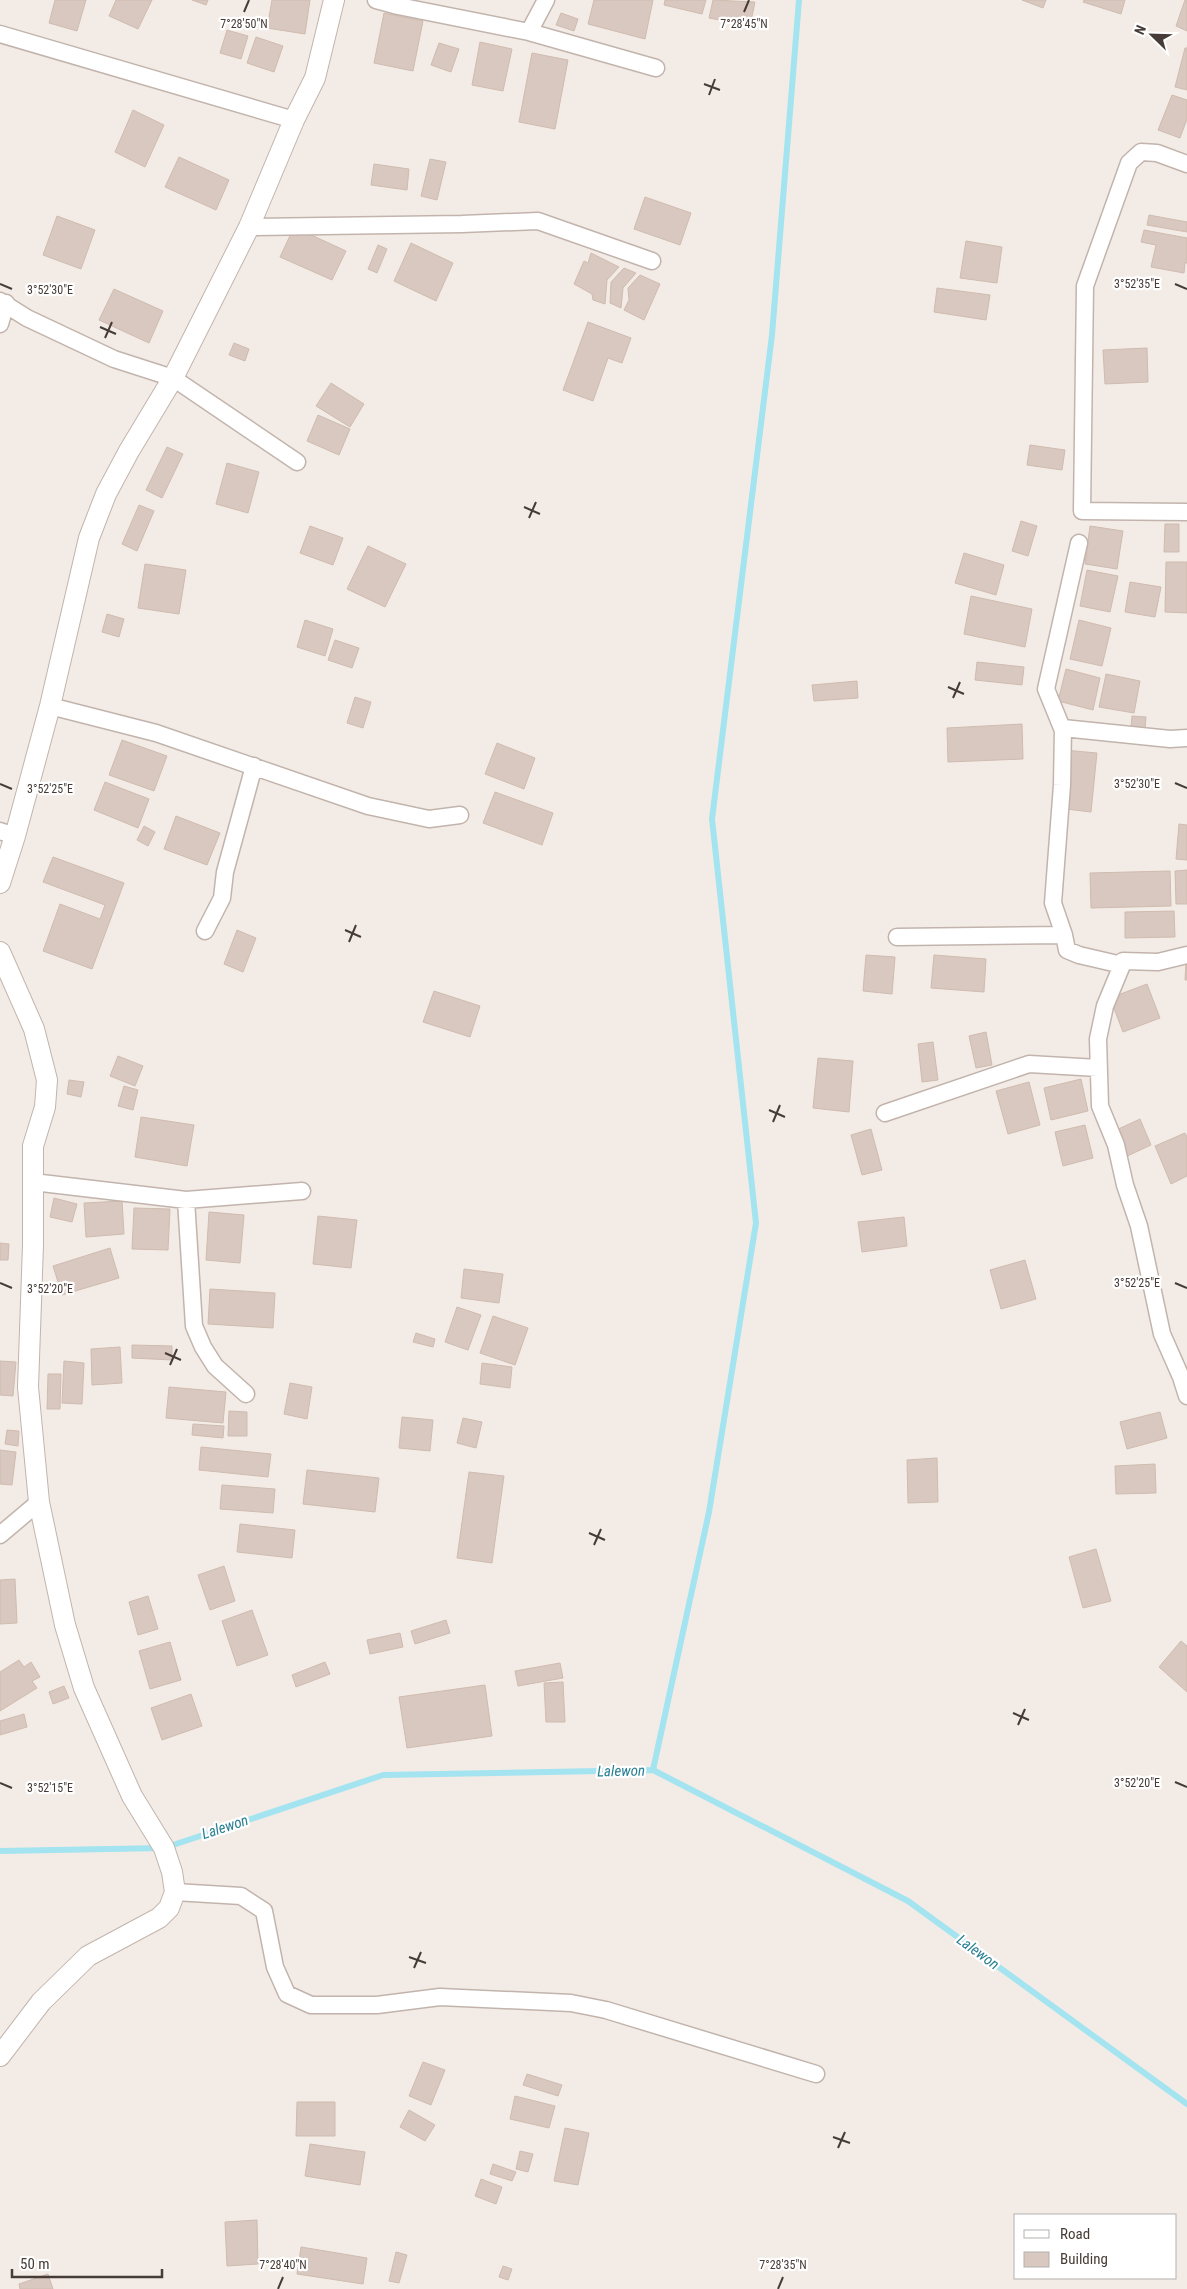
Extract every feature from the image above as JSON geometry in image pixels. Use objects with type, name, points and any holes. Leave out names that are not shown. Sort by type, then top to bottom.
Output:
[{"type":"street","points":[[0,883],[8,834],[50,706],[89,538],[111,485],[173,378],[249,227],[294,120],[314,78],[334,0]]},
{"type":"street","points":[[376,0],[530,32],[656,68]]},
{"type":"street","points":[[530,32],[546,0]]},
{"type":"street","points":[[0,34],[294,120]]},
{"type":"street","points":[[1187,164],[1157,153],[1142,152],[1130,163],[1084,286],[1082,501],[1082,511],[1187,512]]},
{"type":"street","points":[[249,227],[538,221],[652,260]]},
{"type":"street","points":[[0,324],[3,302],[27,318],[114,359],[173,378],[297,462]]},
{"type":"street","points":[[1064,733],[1046,689],[1078,542]]},
{"type":"street","points":[[50,706],[156,733],[368,806],[429,819],[460,815]]},
{"type":"street","points":[[1122,965],[1079,955],[1067,950],[1053,903],[1062,785],[1063,728],[1170,739],[1187,738]]},
{"type":"street","points":[[205,931],[222,898],[225,872],[254,766]]},
{"type":"street","points":[[897,936],[1064,935]]},
{"type":"street","points":[[0,952],[34,1029],[47,1080],[45,1107],[33,1146],[28,1387],[39,1502],[65,1625],[84,1688],[132,1796],[164,1848],[172,1872],[175,1892],[169,1908],[159,1918],[88,1956],[41,2002],[0,2056]]},
{"type":"street","points":[[1187,955],[1158,962],[1123,961],[1105,1006],[1098,1039],[1100,1106],[1116,1145],[1125,1185],[1139,1226],[1162,1334],[1181,1376],[1187,1396]]},
{"type":"street","points":[[885,1113],[1029,1064],[1098,1068]]},
{"type":"street","points":[[33,1182],[186,1200],[302,1191]]},
{"type":"street","points":[[186,1200],[194,1326],[203,1347],[215,1366],[246,1394]]},
{"type":"street","points":[[0,1535],[39,1502]]},
{"type":"street","points":[[175,1892],[241,1896],[264,1911],[275,1967],[287,1994],[311,2005],[377,2005],[440,1997],[572,2003],[606,2010],[816,2074]]},
{"type":"building","points":[[55,0],[86,0],[77,31],[49,23]]},
{"type":"building","points":[[116,0],[152,0],[138,29],[109,16]]},
{"type":"building","points":[[192,0],[208,0],[206,5]]},
{"type":"building","points":[[272,0],[310,0],[305,34],[267,28]]},
{"type":"building","points":[[594,0],[653,0],[645,39],[588,24]]},
{"type":"building","points":[[665,0],[706,0],[702,14],[664,5]]},
{"type":"building","points":[[713,0],[755,2],[750,26],[709,18]]},
{"type":"building","points":[[1022,0],[1046,0],[1043,8]]},
{"type":"building","points":[[1084,0],[1125,0],[1121,14],[1083,2]]},
{"type":"building","points":[[1185,0],[1187,0],[1187,31],[1176,26]]},
{"type":"building","points":[[384,13],[423,21],[413,71],[374,63]]},
{"type":"building","points":[[561,13],[578,19],[574,31],[556,25]]},
{"type":"building","points":[[227,30],[248,36],[241,59],[220,53]]},
{"type":"building","points":[[256,37],[283,46],[274,72],[247,63]]},
{"type":"building","points":[[480,42],[512,49],[503,91],[472,85]]},
{"type":"building","points":[[439,43],[459,49],[451,72],[431,65]]},
{"type":"building","points":[[1185,48],[1187,48],[1187,90],[1175,87]]},
{"type":"building","points":[[532,53],[568,60],[555,129],[519,122]]},
{"type":"building","points":[[1172,95],[1187,100],[1187,119],[1180,138],[1158,130]]},
{"type":"building","points":[[133,110],[164,125],[145,167],[115,152]]},
{"type":"building","points":[[179,157],[229,180],[216,210],[165,187]]},
{"type":"building","points":[[430,159],[446,162],[437,200],[421,196]]},
{"type":"building","points":[[374,164],[409,169],[407,190],[371,185]]},
{"type":"building","points":[[645,197],[691,213],[680,245],[634,229]]},
{"type":"building","points":[[1149,215],[1187,222],[1187,232],[1147,225]]},
{"type":"building","points":[[57,216],[95,230],[81,269],[43,255]]},
{"type":"building","points":[[294,227],[346,251],[332,280],[280,257]]},
{"type":"building","points":[[1144,230],[1187,238],[1187,263],[1185,263],[1184,273],[1151,267],[1156,245],[1141,242]]},
{"type":"building","points":[[966,241],[1002,247],[997,283],[960,278]]},
{"type":"building","points":[[411,243],[453,263],[436,301],[394,281]]},
{"type":"building","points":[[378,245],[387,249],[377,273],[368,269]]},
{"type":"building","points":[[591,253],[619,267],[607,280],[605,304],[593,300],[592,294],[574,284],[584,261],[588,263]]},
{"type":"building","points":[[624,268],[636,273],[623,288],[621,308],[610,303],[611,282]]},
{"type":"building","points":[[640,275],[660,284],[644,320],[624,310],[629,300],[628,288]]},
{"type":"building","points":[[937,288],[990,295],[986,320],[934,312]]},
{"type":"building","points":[[114,289],[163,311],[149,343],[99,320]]},
{"type":"building","points":[[588,322],[631,338],[622,363],[608,358],[593,401],[563,390]]},
{"type":"building","points":[[234,343],[249,349],[245,361],[229,355]]},
{"type":"building","points":[[1147,348],[1148,382],[1105,384],[1103,350]]},
{"type":"building","points":[[331,383],[364,404],[350,427],[316,406]]},
{"type":"building","points":[[318,415],[350,429],[339,455],[307,441]]},
{"type":"building","points":[[1030,445],[1065,450],[1062,470],[1027,465]]},
{"type":"building","points":[[167,447],[183,454],[162,498],[146,490]]},
{"type":"building","points":[[227,463],[259,472],[248,513],[216,504]]},
{"type":"building","points":[[139,505],[154,511],[137,551],[122,544]]},
{"type":"building","points":[[1021,521],[1037,526],[1028,556],[1012,551]]},
{"type":"building","points":[[1165,524],[1179,524],[1179,552],[1164,552]]},
{"type":"building","points":[[310,526],[343,538],[333,565],[300,553]]},
{"type":"building","points":[[1090,526],[1123,531],[1117,569],[1085,564]]},
{"type":"building","points":[[368,546],[406,564],[385,607],[347,589]]},
{"type":"building","points":[[964,553],[1004,565],[996,595],[955,583]]},
{"type":"building","points":[[1166,562],[1187,562],[1187,613],[1165,612]]},
{"type":"building","points":[[145,564],[186,570],[179,614],[138,608]]},
{"type":"building","points":[[1087,570],[1118,576],[1110,612],[1080,606]]},
{"type":"building","points":[[1130,582],[1161,587],[1155,617],[1125,612]]},
{"type":"building","points":[[971,596],[1032,609],[1025,647],[964,634]]},
{"type":"building","points":[[107,614],[124,619],[119,637],[102,632]]},
{"type":"building","points":[[305,620],[333,629],[325,656],[297,647]]},
{"type":"building","points":[[1079,620],[1111,628],[1102,666],[1070,659]]},
{"type":"building","points":[[335,640],[359,648],[352,668],[328,660]]},
{"type":"building","points":[[977,662],[1024,667],[1022,685],[975,680]]},
{"type":"building","points":[[1066,669],[1100,678],[1093,710],[1058,701]]},
{"type":"building","points":[[1106,674],[1140,681],[1134,713],[1099,707]]},
{"type":"building","points":[[857,681],[858,698],[814,701],[812,685]]},
{"type":"building","points":[[355,697],[371,702],[363,728],[347,723]]},
{"type":"building","points":[[1132,716],[1146,717],[1145,729],[1131,728]]},
{"type":"building","points":[[1022,724],[1023,759],[948,762],[947,728]]},
{"type":"building","points":[[122,740],[167,756],[154,791],[109,775]]},
{"type":"building","points":[[497,743],[535,758],[524,789],[485,774]]},
{"type":"building","points":[[1064,750],[1097,753],[1091,812],[1058,808]]},
{"type":"building","points":[[105,782],[149,799],[138,828],[94,810]]},
{"type":"building","points":[[495,792],[553,813],[542,845],[483,823]]},
{"type":"building","points":[[176,816],[220,833],[207,865],[164,849]]},
{"type":"building","points":[[1179,824],[1187,825],[1187,860],[1176,859]]},
{"type":"building","points":[[144,826],[155,832],[148,846],[137,840]]},
{"type":"building","points":[[53,857],[124,883],[92,969],[43,951],[60,904],[100,919],[105,905],[43,882]]},
{"type":"building","points":[[1187,870],[1187,904],[1176,904],[1175,871]]},
{"type":"building","points":[[1170,871],[1171,906],[1091,908],[1090,873]]},
{"type":"building","points":[[1174,911],[1175,937],[1125,938],[1125,912]]},
{"type":"building","points":[[237,930],[256,938],[243,972],[224,964]]},
{"type":"building","points":[[866,955],[895,957],[892,994],[863,991]]},
{"type":"building","points":[[934,955],[986,959],[984,992],[931,988]]},
{"type":"building","points":[[1186,962],[1187,980],[1185,980]]},
{"type":"building","points":[[1147,984],[1160,1018],[1123,1032],[1110,998]]},
{"type":"building","points":[[434,991],[480,1006],[470,1037],[423,1022]]},
{"type":"building","points":[[986,1032],[992,1065],[976,1068],[969,1036]]},
{"type":"building","points":[[933,1042],[938,1080],[922,1082],[918,1044]]},
{"type":"building","points":[[118,1056],[143,1066],[135,1086],[110,1076]]},
{"type":"building","points":[[818,1058],[853,1061],[849,1112],[813,1108]]},
{"type":"building","points":[[1081,1079],[1088,1111],[1051,1120],[1044,1088]]},
{"type":"building","points":[[69,1080],[84,1082],[81,1097],[67,1094]]},
{"type":"building","points":[[1029,1082],[1040,1125],[1008,1134],[996,1091]]},
{"type":"building","points":[[124,1086],[138,1090],[133,1110],[118,1106]]},
{"type":"building","points":[[141,1117],[194,1125],[187,1166],[135,1157]]},
{"type":"building","points":[[1140,1119],[1151,1145],[1123,1158],[1112,1132]]},
{"type":"building","points":[[1085,1125],[1093,1158],[1063,1166],[1055,1132]]},
{"type":"building","points":[[871,1129],[882,1170],[862,1175],[851,1135]]},
{"type":"building","points":[[1185,1133],[1187,1137],[1187,1176],[1171,1184],[1155,1146]]},
{"type":"building","points":[[54,1198],[77,1204],[72,1222],[50,1217]]},
{"type":"building","points":[[122,1201],[124,1234],[86,1237],[84,1203]]},
{"type":"building","points":[[134,1208],[170,1209],[168,1250],[132,1249]]},
{"type":"building","points":[[209,1212],[244,1215],[240,1263],[206,1260]]},
{"type":"building","points":[[318,1216],[357,1220],[351,1268],[313,1264]]},
{"type":"building","points":[[904,1217],[907,1246],[862,1252],[858,1222]]},
{"type":"building","points":[[0,1243],[9,1244],[8,1260],[0,1260]]},
{"type":"building","points":[[110,1248],[119,1278],[62,1295],[53,1266]]},
{"type":"building","points":[[1025,1260],[1036,1299],[1001,1309],[990,1270]]},
{"type":"building","points":[[464,1269],[503,1274],[499,1303],[461,1298]]},
{"type":"building","points":[[210,1289],[275,1293],[273,1328],[208,1324]]},
{"type":"building","points":[[457,1307],[481,1315],[468,1350],[445,1342]]},
{"type":"building","points":[[493,1316],[528,1328],[515,1365],[480,1353]]},
{"type":"building","points":[[416,1333],[435,1339],[433,1347],[413,1342]]},
{"type":"building","points":[[132,1345],[172,1346],[172,1360],[132,1358]]},
{"type":"building","points":[[120,1347],[122,1383],[92,1385],[91,1349]]},
{"type":"building","points":[[0,1361],[16,1362],[13,1396],[0,1395]]},
{"type":"building","points":[[64,1361],[84,1363],[82,1404],[62,1403]]},
{"type":"building","points":[[482,1363],[512,1367],[510,1388],[480,1384]]},
{"type":"building","points":[[48,1374],[61,1374],[60,1409],[47,1409]]},
{"type":"building","points":[[290,1383],[312,1387],[307,1419],[284,1414]]},
{"type":"building","points":[[169,1387],[226,1392],[223,1423],[166,1418]]},
{"type":"building","points":[[229,1411],[247,1412],[247,1436],[228,1436]]},
{"type":"building","points":[[1160,1412],[1167,1438],[1127,1449],[1120,1422]]},
{"type":"building","points":[[402,1417],[433,1420],[430,1451],[399,1448]]},
{"type":"building","points":[[463,1418],[482,1422],[476,1448],[457,1443]]},
{"type":"building","points":[[193,1424],[224,1426],[223,1438],[192,1435]]},
{"type":"building","points":[[7,1430],[19,1431],[18,1446],[5,1444]]},
{"type":"building","points":[[201,1447],[271,1454],[268,1477],[199,1470]]},
{"type":"building","points":[[0,1450],[16,1452],[12,1485],[0,1484]]},
{"type":"building","points":[[937,1458],[938,1502],[908,1503],[907,1460]]},
{"type":"building","points":[[1155,1464],[1156,1493],[1116,1494],[1115,1466]]},
{"type":"building","points":[[307,1470],[379,1478],[375,1512],[303,1504]]},
{"type":"building","points":[[469,1472],[504,1476],[492,1563],[457,1558]]},
{"type":"building","points":[[222,1485],[275,1489],[273,1513],[220,1509]]},
{"type":"building","points":[[240,1524],[295,1530],[292,1558],[237,1552]]},
{"type":"building","points":[[1096,1549],[1111,1601],[1083,1608],[1069,1557]]},
{"type":"building","points":[[224,1566],[235,1601],[210,1610],[198,1575]]},
{"type":"building","points":[[15,1579],[17,1623],[0,1624],[0,1580]]},
{"type":"building","points":[[148,1596],[158,1629],[138,1635],[129,1602]]},
{"type":"building","points":[[252,1610],[268,1655],[237,1666],[222,1621]]},
{"type":"building","points":[[446,1620],[450,1633],[415,1644],[411,1631]]},
{"type":"building","points":[[400,1633],[403,1647],[370,1654],[367,1640]]},
{"type":"building","points":[[1181,1641],[1187,1646],[1187,1692],[1159,1667]]},
{"type":"building","points":[[170,1642],[181,1680],[150,1689],[139,1651]]},
{"type":"building","points":[[19,1660],[24,1667],[31,1662],[40,1677],[32,1681],[37,1688],[0,1711],[0,1672]]},
{"type":"building","points":[[325,1662],[330,1674],[296,1687],[292,1675]]},
{"type":"building","points":[[560,1663],[563,1678],[518,1686],[515,1671]]},
{"type":"building","points":[[563,1682],[565,1722],[546,1722],[544,1683]]},
{"type":"building","points":[[485,1685],[492,1736],[407,1748],[399,1697]]},
{"type":"building","points":[[64,1686],[69,1698],[53,1704],[49,1692]]},
{"type":"building","points":[[191,1694],[202,1726],[162,1740],[151,1708]]},
{"type":"building","points":[[24,1714],[27,1727],[0,1735],[0,1721]]},
{"type":"building","points":[[423,2062],[445,2070],[431,2105],[409,2096]]},
{"type":"building","points":[[527,2074],[562,2085],[558,2096],[523,2085]]},
{"type":"building","points":[[515,2096],[555,2106],[549,2128],[510,2119]]},
{"type":"building","points":[[297,2102],[335,2102],[335,2136],[296,2136]]},
{"type":"building","points":[[409,2110],[435,2125],[425,2141],[400,2127]]},
{"type":"building","points":[[565,2128],[589,2133],[578,2185],[554,2181]]},
{"type":"building","points":[[310,2144],[365,2152],[360,2185],[305,2176]]},
{"type":"building","points":[[520,2151],[533,2154],[528,2172],[516,2169]]},
{"type":"building","points":[[493,2164],[516,2172],[512,2181],[490,2174]]},
{"type":"building","points":[[481,2179],[502,2187],[496,2204],[475,2196]]},
{"type":"building","points":[[257,2220],[258,2264],[227,2266],[225,2222]]},
{"type":"building","points":[[301,2247],[367,2258],[363,2284],[297,2274]]},
{"type":"building","points":[[396,2252],[407,2255],[399,2283],[389,2281]]},
{"type":"building","points":[[503,2266],[512,2269],[508,2280],[499,2277]]},
{"type":"building","points":[[48,2274],[53,2289],[20,2289],[19,2284]]},
{"type":"waterway","points":[[653,1770],[709,1512],[756,1223],[712,819],[772,335],[799,0]]},
{"type":"waterway","name":"Lalewon","points":[[0,1851],[164,1848],[383,1775],[653,1770],[908,1901],[1187,2104]]}]
